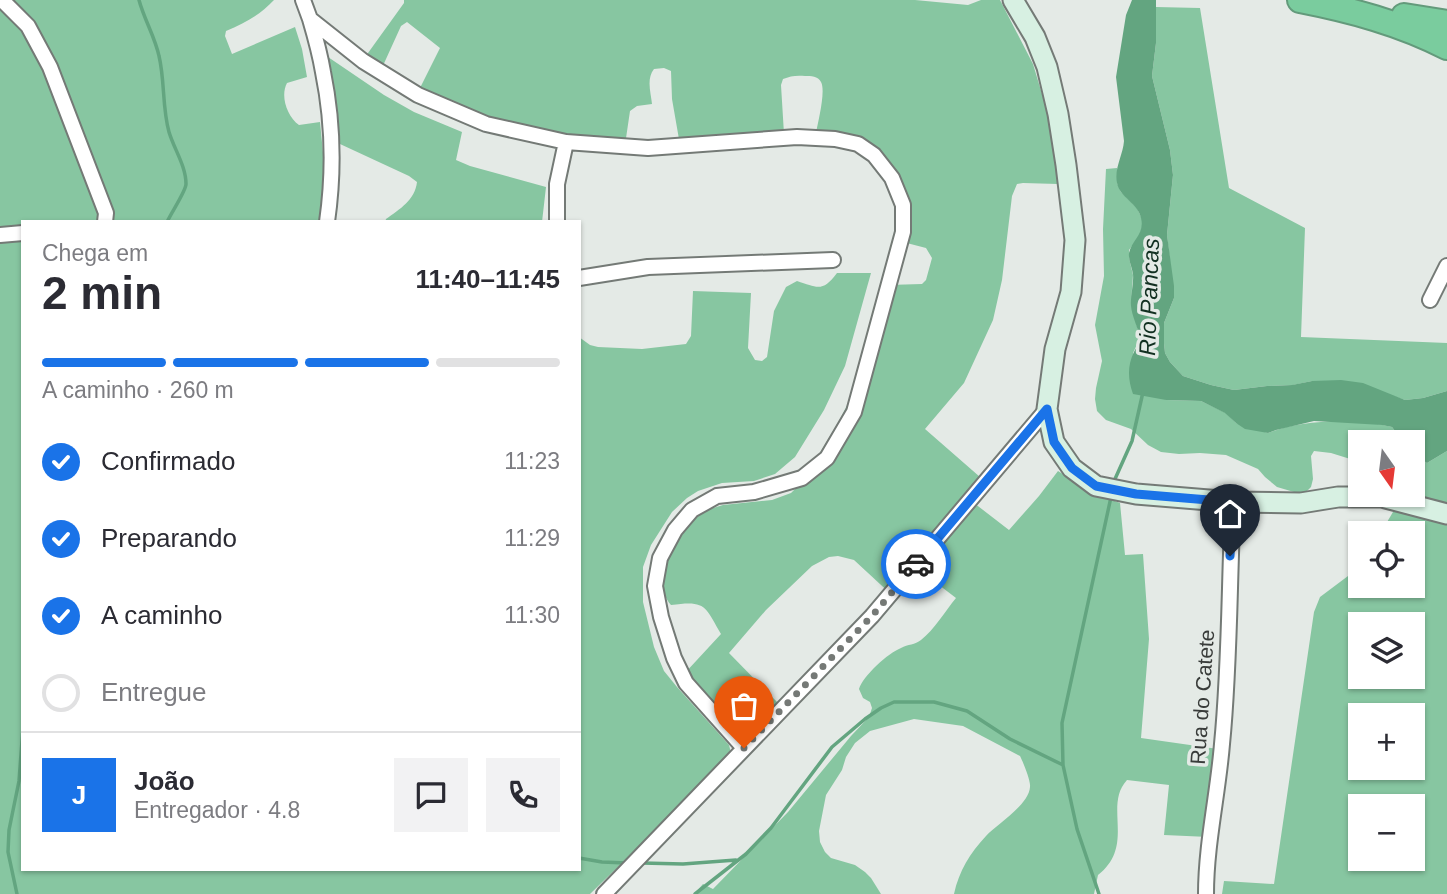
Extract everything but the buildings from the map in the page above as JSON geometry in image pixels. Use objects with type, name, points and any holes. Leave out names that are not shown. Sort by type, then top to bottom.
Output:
[{"type":"highway","points":[[1300,0],[1351,10],[1396,24],[1447,47]]},
{"type":"highway","points":[[1351,10],[1447,23]]},
{"type":"street","points":[[2,0],[27,26],[50,67],[106,213],[105,220]]},
{"type":"street","points":[[303,0],[324,73],[332,138],[331,195],[327,220]]},
{"type":"street","points":[[1013,0],[1035,37],[1047,67],[1058,114],[1075,240],[1071,292],[1055,349],[1047,409],[1054,442],[1072,468],[1096,486],[1136,494],[1233,502],[1301,503],[1338,497],[1382,497],[1447,514]]},
{"type":"street","points":[[310,19],[363,61],[418,95],[486,124],[566,142],[648,148],[796,137],[835,139],[858,144],[874,155],[892,178],[903,205],[904,232],[854,412],[828,458],[802,478],[754,492],[717,496],[692,510],[675,530],[660,558],[655,586],[661,617],[674,658],[686,683],[744,748]]},
{"type":"street","points":[[557,220],[557,184],[566,142]]},
{"type":"street","points":[[0,235],[21,233]]},
{"type":"street","points":[[581,278],[648,267],[833,260]]},
{"type":"street","points":[[1430,300],[1447,266]]},
{"type":"street","points":[[604,894],[872,616],[1047,409]]},
{"type":"street","name":"Rua do Catete","points":[[1206,894],[1206,866],[1222,746],[1228,664],[1233,502]]},
{"type":"shaded area","points":[[0,0],[274,0],[252,18],[226,31],[225,36],[232,54],[295,27],[307,77],[287,83],[284,94],[286,106],[299,125],[320,122],[325,173],[320,220],[21,220],[21,871],[581,871],[581,338],[598,347],[642,349],[686,344],[691,336],[693,291],[751,293],[748,348],[755,360],[762,361],[767,357],[774,311],[786,287],[797,281],[815,287],[824,286],[837,273],[871,273],[845,366],[824,410],[795,457],[775,474],[754,481],[722,483],[698,491],[672,512],[651,545],[643,567],[643,602],[654,647],[664,671],[729,745],[731,753],[700,787],[590,894],[0,894]]},
{"type":"shaded area","points":[[404,0],[915,0],[968,5],[981,0],[1000,0],[1033,64],[1048,114],[1058,184],[1017,184],[1012,196],[1002,280],[993,320],[964,383],[925,429],[988,484],[974,503],[1009,530],[1058,471],[1093,493],[1120,503],[1125,555],[1143,554],[1149,639],[1141,738],[1218,749],[1209,837],[1164,835],[1169,785],[1127,780],[1120,790],[1115,851],[1098,875],[1094,894],[954,894],[970,856],[986,836],[1024,801],[1030,787],[1029,780],[1020,756],[963,726],[914,719],[870,731],[855,743],[826,795],[819,831],[825,852],[831,858],[855,865],[865,872],[881,894],[694,894],[703,884],[713,889],[788,812],[869,717],[872,708],[870,702],[863,698],[859,689],[865,678],[890,655],[926,636],[956,598],[918,569],[894,597],[854,560],[829,557],[812,566],[766,610],[729,653],[780,705],[758,726],[742,730],[714,710],[684,674],[721,634],[703,607],[691,603],[671,605],[665,594],[664,570],[675,545],[697,513],[723,505],[772,500],[791,493],[803,481],[860,380],[888,285],[922,284],[926,280],[932,258],[926,248],[899,241],[899,202],[872,157],[816,133],[823,92],[821,82],[816,77],[791,76],[783,79],[781,85],[784,134],[680,145],[672,99],[671,71],[664,68],[654,69],[650,77],[652,104],[637,106],[630,111],[625,145],[507,126],[420,88],[440,48],[407,22],[401,26],[381,70],[367,60],[368,53]]},
{"type":"shaded area","points":[[1156,7],[1200,8],[1229,188],[1305,228],[1301,337],[1447,343],[1447,391],[1405,400],[1312,381],[1234,390],[1183,376],[1170,362],[1165,353],[1164,323],[1174,298],[1167,235],[1173,175],[1170,150],[1152,76]]},
{"type":"shaded area","points":[[328,57],[414,112],[462,132],[456,160],[546,187],[542,220],[386,220],[410,199],[417,182],[340,144],[324,59]]},
{"type":"shaded area","points":[[1117,168],[1117,183],[1121,192],[1137,208],[1142,219],[1139,237],[1129,250],[1133,275],[1131,303],[1140,338],[1133,353],[1166,400],[1201,401],[1226,413],[1236,423],[1268,433],[1281,428],[1330,421],[1378,424],[1394,430],[1348,430],[1348,458],[1314,451],[1311,456],[1311,487],[1306,492],[1294,492],[1277,487],[1258,469],[1226,455],[1161,452],[1148,445],[1131,429],[1106,420],[1097,411],[1095,399],[1102,361],[1095,325],[1104,276],[1106,169]]},
{"type":"shaded area","points":[[1447,451],[1447,894],[1222,894],[1224,881],[1274,884],[1314,612],[1320,597],[1348,576],[1348,598],[1425,598],[1425,521],[1388,521],[1395,508],[1425,507],[1425,462]]},
{"type":"water","name":"Rio Pancas","points":[[1132,0],[1156,0],[1156,43],[1152,76],[1170,150],[1173,175],[1167,235],[1174,298],[1164,323],[1165,353],[1170,362],[1183,376],[1234,390],[1341,380],[1363,383],[1405,400],[1447,391],[1447,451],[1425,462],[1425,430],[1394,430],[1382,425],[1314,421],[1268,433],[1245,429],[1225,413],[1201,401],[1166,400],[1133,394],[1129,368],[1140,338],[1131,306],[1133,274],[1129,256],[1142,224],[1136,208],[1117,183],[1124,141],[1116,77],[1126,15]]},
{"type":"waterway","points":[[139,0],[157,49],[167,123],[182,164],[186,184],[168,220]]},
{"type":"waterway","points":[[1115,479],[1132,441],[1143,392]]},
{"type":"waterway","points":[[1099,894],[1077,829],[1063,765],[1062,723],[1111,497]]},
{"type":"waterway","points":[[695,894],[746,854],[771,828],[832,747],[865,719],[894,702],[934,702],[967,711],[1010,739],[1063,765]]},
{"type":"waterway","points":[[17,894],[8,852],[21,754]]},
{"type":"waterway","points":[[581,858],[627,863]]},
{"type":"waterway","points":[[642,863],[683,864],[736,860]]},
{"type":"way so far","points":[[744,748],[872,616],[916,564]]},
{"type":"route","points":[[916,564],[1047,409],[1054,442],[1072,468],[1096,486],[1136,494],[1233,502],[1230,556]]}]
